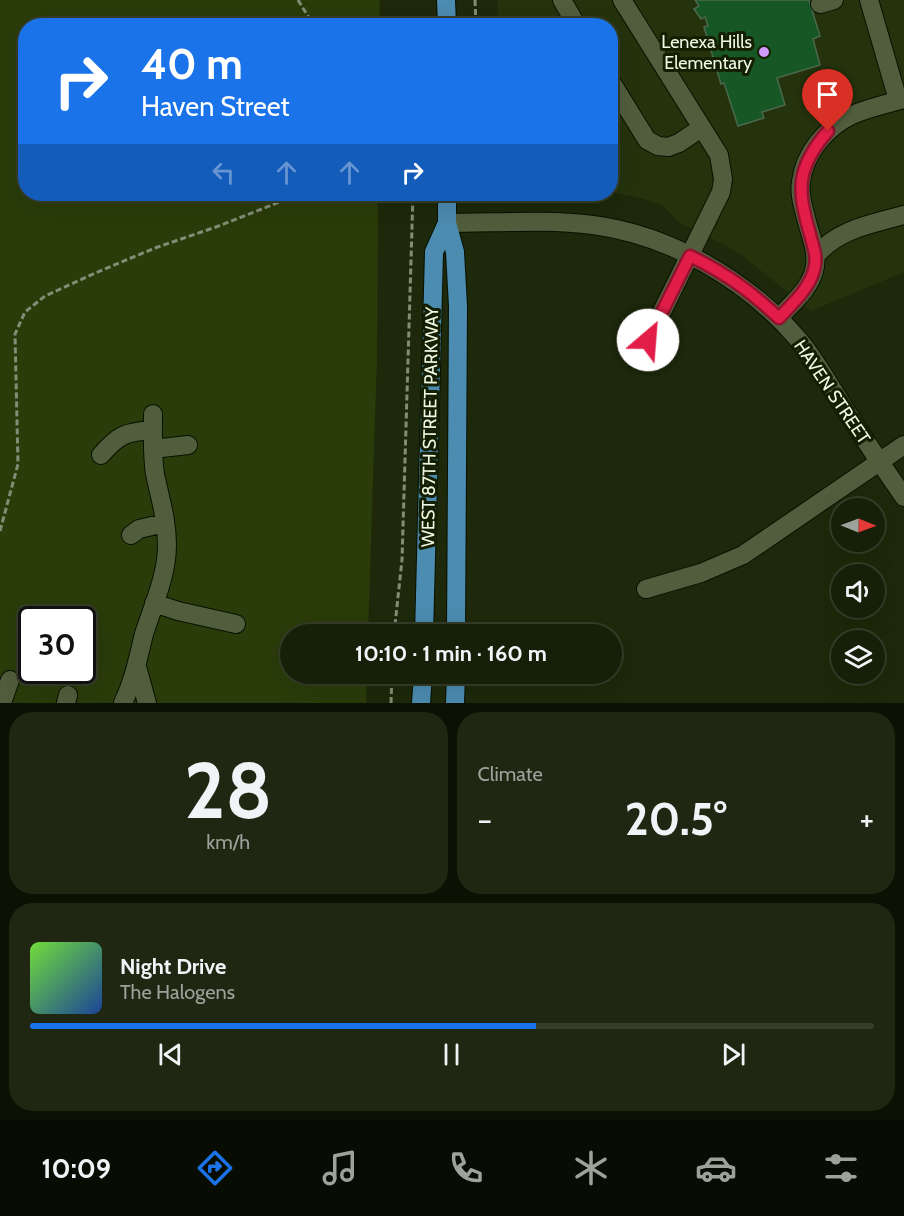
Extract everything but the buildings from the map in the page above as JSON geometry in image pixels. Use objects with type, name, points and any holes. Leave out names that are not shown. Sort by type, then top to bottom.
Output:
[{"type":"main road","points":[[446,0],[447,18]]},
{"type":"main road","name":"WEST 87TH STREET PARKWAY","points":[[447,201],[447,223],[455,252],[458,306],[456,624]]},
{"type":"main road","name":"WEST 87TH STREET PARKWAY","points":[[424,624],[434,252],[447,223]]},
{"type":"main road","points":[[421,703],[422,684]]},
{"type":"main road","points":[[455,703],[456,684]]},
{"type":"street","points":[[562,0],[572,18]]},
{"type":"street","points":[[622,0],[719,155],[723,179],[721,192],[648,340]]},
{"type":"street","points":[[779,318],[808,285],[815,269],[816,256],[801,195],[801,180],[810,154],[828,131],[853,114],[901,100],[869,0]]},
{"type":"street","points":[[618,93],[648,140],[658,146],[668,147],[679,143],[701,128]]},
{"type":"street","points":[[816,256],[825,245],[840,235],[904,215]]},
{"type":"street","name":"HAVEN STREET","points":[[447,223],[591,225],[644,238],[690,256],[730,278],[779,318],[798,339],[878,462],[904,496]]},
{"type":"street","points":[[101,455],[114,440],[153,422],[155,473],[162,500],[167,547],[163,574],[144,635],[137,667],[123,703]]},
{"type":"street","points":[[153,449],[188,445]]},
{"type":"street","points":[[645,590],[701,573],[743,555],[904,446]]},
{"type":"street","points":[[131,535],[139,529],[165,523]]},
{"type":"street","points":[[154,603],[236,624]]},
{"type":"street","points":[[137,667],[147,703]]},
{"type":"street","points":[[2,703],[10,680]]},
{"type":"path","points":[[298,0],[310,18]]},
{"type":"path","points":[[475,0],[476,18]]},
{"type":"path","points":[[0,531],[18,465],[15,334],[25,312],[45,296],[100,271],[282,201]]},
{"type":"path","points":[[395,624],[402,560],[413,201]]},
{"type":"path","points":[[391,703],[392,684]]},
{"type":"shaded area","points":[[0,0],[380,0],[379,18],[18,18],[18,201],[378,201],[377,356],[368,624],[280,624],[280,684],[367,684],[366,703],[0,703]]},
{"type":"shaded area","points":[[497,0],[904,0],[904,272],[811,311],[744,257],[677,221],[664,206],[618,193],[618,18],[498,18]]},
{"type":"place","name":"Lenexa Hills Elementary","points":[[764,52]]},
{"type":"route","points":[[648,340],[690,256],[722,272],[746,289],[779,318],[808,285],[815,269],[816,256],[801,195],[801,180],[810,154],[828,131]]}]
